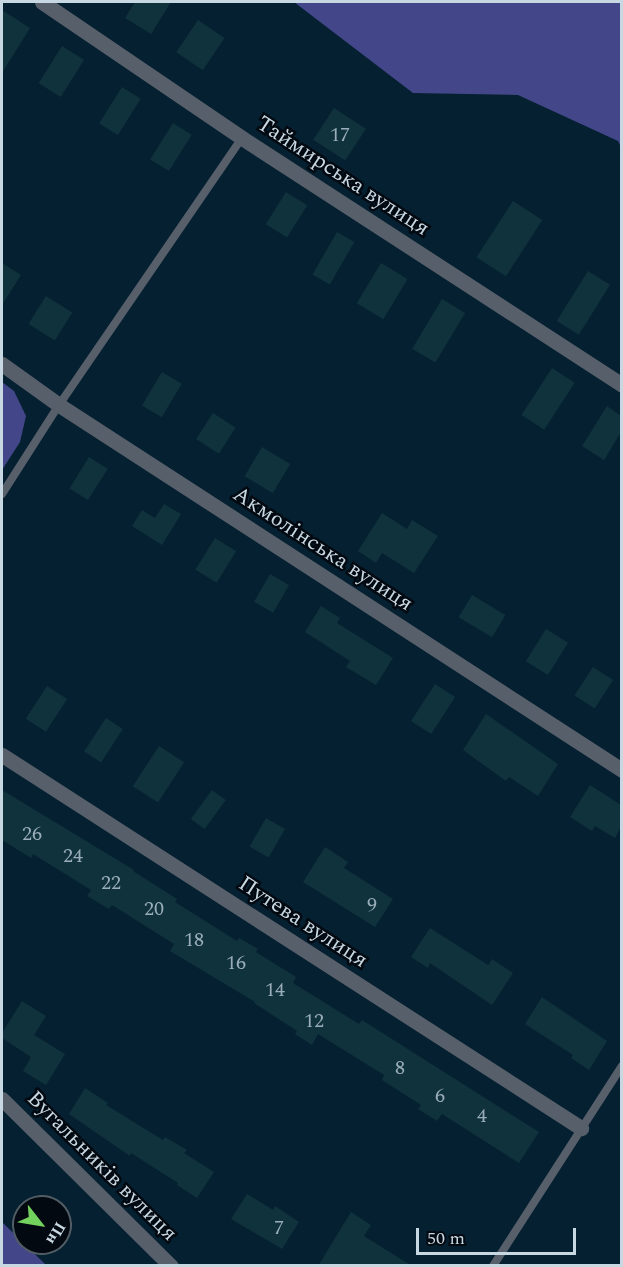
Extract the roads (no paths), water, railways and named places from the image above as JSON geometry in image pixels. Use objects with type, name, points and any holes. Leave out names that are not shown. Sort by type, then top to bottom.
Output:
[{"type":"street","name":"Таймирська вулиця","points":[[42,2],[242,138],[621,385]]},
{"type":"street","name":"Акмолiнська вулиця","points":[[2,364],[59,405],[621,770]]},
{"type":"street","name":"Путева вулиця","points":[[2,755],[581,1128]]},
{"type":"street","name":"Вугальників вулиця","points":[[2,1099],[171,1266]]},
{"type":"lane","points":[[2,494],[59,405],[242,138]]},
{"type":"lane","points":[[493,1266],[621,1066]]}]
